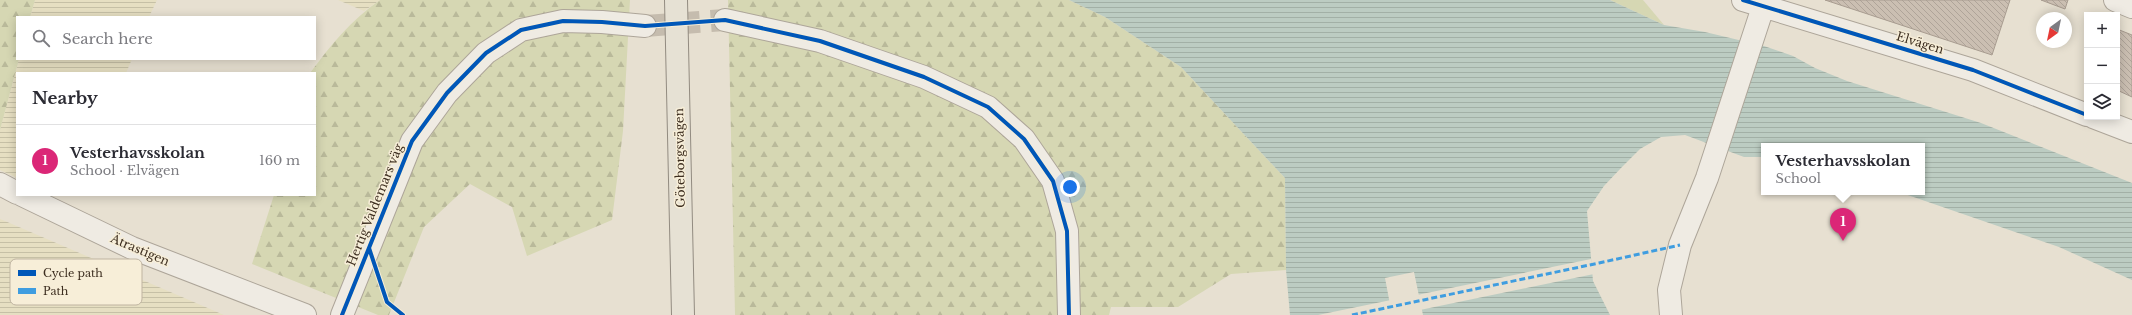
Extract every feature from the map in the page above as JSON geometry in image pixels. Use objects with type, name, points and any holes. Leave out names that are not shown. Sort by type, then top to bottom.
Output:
[{"type":"main road","name":"Göteborgsvägen","points":[[676,0],[683,315]]},
{"type":"street","points":[[2115,0],[2132,7]]},
{"type":"street","name":"Elvägen","points":[[1671,315],[1669,290],[1680,245],[1707,178],[1753,3],[1973,70],[2084,114]]},
{"type":"street","points":[[725,20],[820,41],[924,77],[988,107],[1024,139],[1053,181],[1067,231],[1069,315]]},
{"type":"street","name":"Hertig Valdemars väg","points":[[342,315],[412,141],[447,93],[486,53],[521,30],[563,21],[602,22],[645,26]]},
{"type":"street","points":[[2101,120],[2132,132]]},
{"type":"street","points":[[0,184],[16,192]]},
{"type":"street","name":"Ätrastigen","points":[[24,196],[132,248],[305,315]]},
{"type":"shaded area","points":[[35,0],[157,0],[149,16],[30,16]]},
{"type":"shaded area","points":[[338,0],[380,0],[364,11]]},
{"type":"shaded area","points":[[1069,0],[1610,0],[1664,25],[1705,32],[1764,46],[1793,56],[1815,68],[1847,81],[1981,123],[2132,183],[2132,280],[2059,247],[1908,195],[1925,195],[1925,143],[1761,143],[1761,157],[1744,157],[1685,135],[1661,137],[1640,149],[1604,186],[1587,211],[1593,281],[1610,315],[1423,315],[1414,272],[1385,278],[1392,315],[1290,315],[1286,270],[1285,178],[1181,67],[1105,17]]},
{"type":"shaded area","points":[[19,60],[132,60],[126,72],[16,72],[16,178],[0,170],[0,130]]},
{"type":"shaded area","points":[[0,219],[94,259],[10,259],[10,305],[142,305],[142,280],[224,315],[0,315]]},
{"type":"green space","points":[[0,0],[35,0],[30,16],[16,16],[16,60],[19,60],[0,130]]},
{"type":"green space","points":[[380,0],[630,0],[623,131],[612,220],[527,256],[512,207],[470,184],[424,227],[389,315],[378,315],[252,264],[274,196],[316,196],[316,72],[311,72],[342,34]]},
{"type":"green space","points":[[728,0],[1069,0],[1105,17],[1181,67],[1285,178],[1286,270],[1231,274],[1178,307],[1111,307],[1109,315],[735,315]]},
{"type":"green space","points":[[1610,0],[1643,0],[1664,25]]},
{"type":"pier","points":[[1591,259],[1594,274],[1420,310],[1417,295]]},
{"type":"pier","points":[[1391,300],[1394,315],[1318,315]]},
{"type":"building","points":[[1825,0],[2010,0],[1992,55]]},
{"type":"building","points":[[2041,0],[2068,0],[2065,9]]},
{"type":"building","points":[[2120,30],[2132,35],[2132,97],[2120,91]]},
{"type":"tunnel","points":[[645,26],[725,20]]},
{"type":"marked path","points":[[1352,315],[1680,245]]},
{"type":"cycle path","points":[[1743,0],[1973,70],[2084,114]]},
{"type":"cycle path","points":[[342,315],[412,141],[447,93],[486,53],[521,30],[563,21],[602,22],[645,26],[725,20],[820,41],[924,77],[988,107],[1024,139],[1053,181],[1067,231],[1069,315]]},
{"type":"cycle path","points":[[369,248],[387,302],[403,315]]},
{"type":"place","name":"Vesterhavsskolan","points":[[1843,241]]}]
